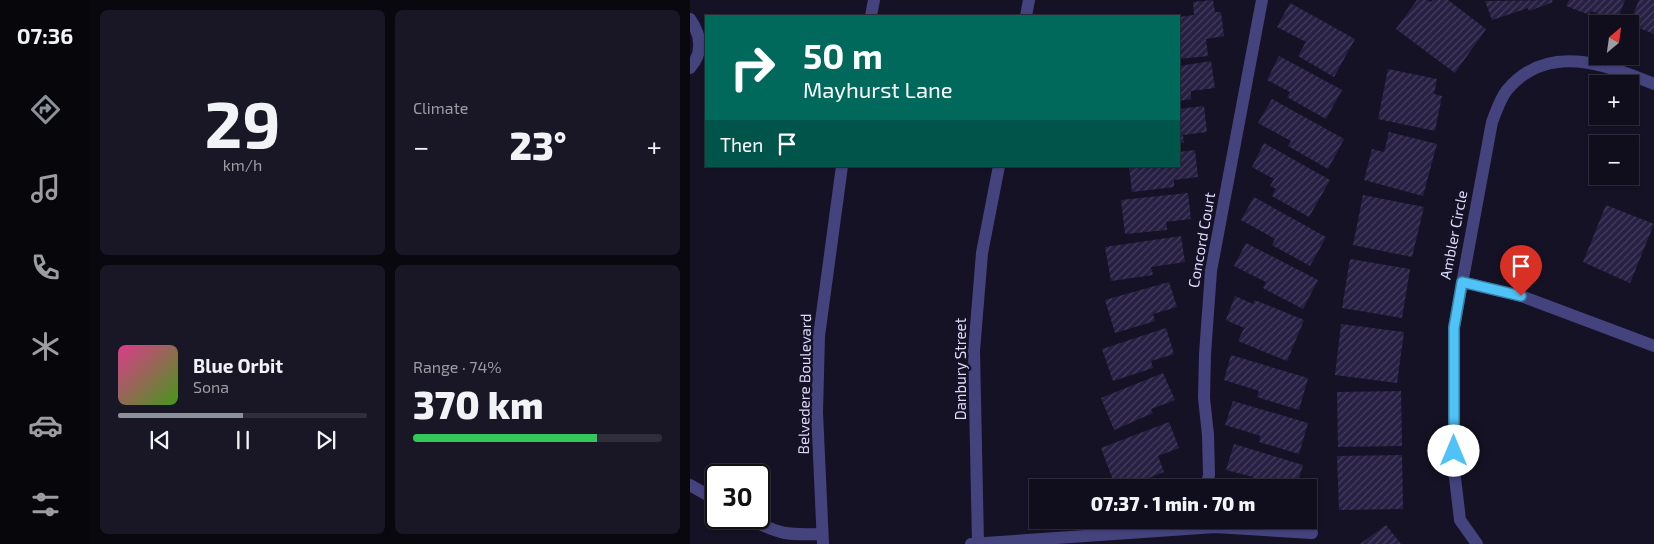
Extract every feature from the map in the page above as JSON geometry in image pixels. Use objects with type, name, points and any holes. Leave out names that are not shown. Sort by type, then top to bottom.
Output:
[{"type":"street","points":[[871,15],[874,0]]},
{"type":"street","points":[[1026,15],[1029,0]]},
{"type":"street","name":"Concord Court","points":[[1208,479],[1208,435],[1204,398],[1211,271],[1262,0]]},
{"type":"street","points":[[690,19],[698,30],[700,46],[696,61],[690,68]]},
{"type":"street","name":"Ambler Circle","points":[[1478,544],[1460,520],[1454,469],[1454,328],[1492,122],[1506,91],[1530,70],[1562,60],[1596,64],[1654,84]]},
{"type":"street","name":"Belvedere Boulevard","points":[[823,539],[818,412],[819,336],[842,167]]},
{"type":"street","name":"Danbury Street","points":[[978,543],[974,351],[982,254],[999,167]]},
{"type":"street","points":[[1462,282],[1521,296],[1654,346]]},
{"type":"street","points":[[690,485],[705,494]]},
{"type":"street","points":[[770,529],[786,535],[823,539]]},
{"type":"street","points":[[972,544],[1137,529]]},
{"type":"street","points":[[1247,529],[1312,533]]},
{"type":"building","points":[[1213,0],[1215,12],[1221,12],[1224,36],[1206,39],[1208,56],[1180,59],[1180,17],[1194,15],[1193,2]]},
{"type":"building","points":[[1417,0],[1431,2],[1433,0],[1448,0],[1486,29],[1455,73],[1396,29]]},
{"type":"building","points":[[1552,0],[1553,2],[1529,11],[1528,8],[1492,20],[1485,1]]},
{"type":"building","points":[[1569,0],[1625,0],[1619,15],[1601,15],[1591,11],[1590,15],[1566,6]]},
{"type":"building","points":[[1639,0],[1654,0],[1654,34],[1639,28],[1639,15],[1633,15]]},
{"type":"building","points":[[1290,3],[1355,39],[1334,77],[1298,56],[1306,42],[1277,27]]},
{"type":"building","points":[[1279,56],[1342,90],[1326,119],[1287,97],[1290,92],[1267,80]]},
{"type":"building","points":[[1211,61],[1215,88],[1191,91],[1191,99],[1180,101],[1180,66]]},
{"type":"building","points":[[1388,69],[1437,79],[1434,94],[1442,96],[1435,131],[1378,119]]},
{"type":"building","points":[[1272,99],[1344,139],[1328,169],[1288,146],[1291,141],[1258,123]]},
{"type":"building","points":[[1204,106],[1207,132],[1183,135],[1184,143],[1180,143],[1180,109]]},
{"type":"building","points":[[1389,132],[1437,144],[1423,196],[1364,180],[1372,149],[1384,152]]},
{"type":"building","points":[[1264,143],[1330,180],[1309,217],[1272,196],[1276,189],[1270,186],[1274,179],[1252,167]]},
{"type":"building","points":[[1195,150],[1198,177],[1174,180],[1174,187],[1132,192],[1129,167],[1180,167],[1180,152]]},
{"type":"building","points":[[1188,193],[1191,219],[1166,222],[1167,230],[1125,234],[1121,200]]},
{"type":"building","points":[[1363,195],[1424,207],[1412,257],[1353,245]]},
{"type":"building","points":[[1254,197],[1326,237],[1310,266],[1272,245],[1275,239],[1241,220]]},
{"type":"building","points":[[1606,205],[1654,224],[1630,283],[1583,262]]},
{"type":"building","points":[[1181,236],[1185,262],[1151,267],[1153,275],[1111,281],[1105,247]]},
{"type":"building","points":[[1246,243],[1318,280],[1303,309],[1263,288],[1266,282],[1234,266]]},
{"type":"building","points":[[1350,259],[1410,269],[1402,318],[1342,308]]},
{"type":"building","points":[[1169,282],[1177,307],[1153,314],[1155,321],[1115,333],[1105,300]]},
{"type":"building","points":[[1235,296],[1253,304],[1255,300],[1304,320],[1287,361],[1238,341],[1244,328],[1226,320]]},
{"type":"building","points":[[1341,324],[1404,332],[1397,383],[1335,375]]},
{"type":"building","points":[[1166,328],[1174,354],[1151,361],[1153,368],[1113,381],[1102,349]]},
{"type":"building","points":[[1231,355],[1308,378],[1299,410],[1257,397],[1259,391],[1224,380]]},
{"type":"building","points":[[1163,373],[1175,400],[1151,409],[1153,413],[1114,430],[1101,398]]},
{"type":"building","points":[[1401,391],[1402,446],[1338,447],[1337,392]]},
{"type":"building","points":[[1233,401],[1308,423],[1299,454],[1259,442],[1261,436],[1225,425]]},
{"type":"building","points":[[1169,422],[1179,448],[1158,456],[1164,472],[1146,479],[1113,479],[1101,448]]},
{"type":"building","points":[[1234,444],[1303,465],[1299,479],[1252,479],[1253,477],[1226,470]]},
{"type":"building","points":[[1402,455],[1403,509],[1339,510],[1337,456]]},
{"type":"building","points":[[1386,525],[1401,544],[1360,544]]},
{"type":"route","points":[[1454,451],[1454,328],[1462,282],[1521,296]]}]
